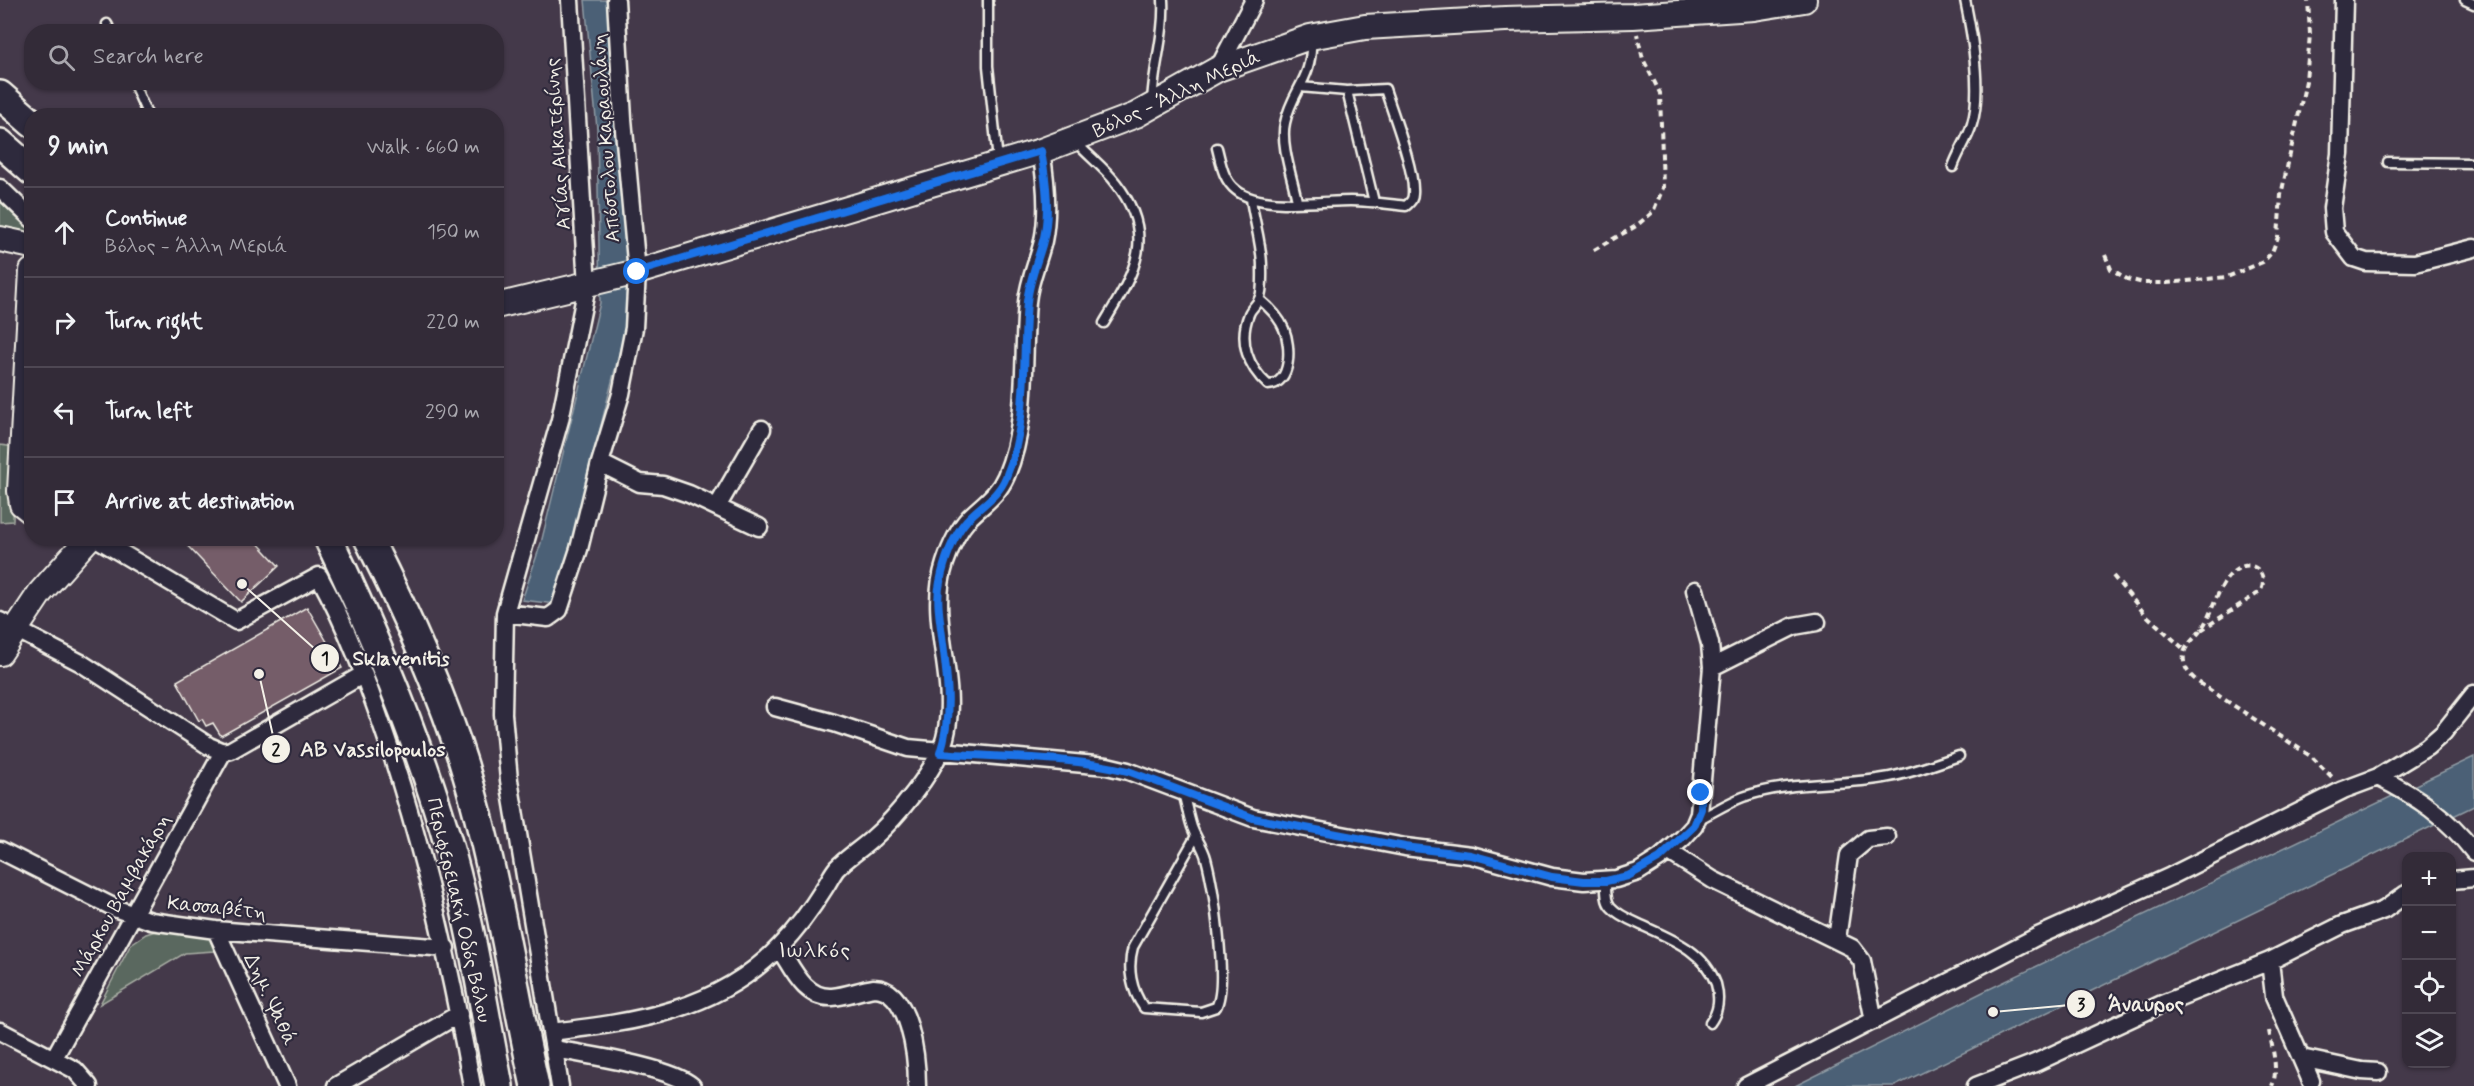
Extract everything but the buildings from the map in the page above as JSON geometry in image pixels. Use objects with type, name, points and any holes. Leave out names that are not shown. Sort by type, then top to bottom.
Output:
[{"type":"main road","name":"Βόλος - Άλλη Μεριά","points":[[504,304],[587,286],[637,272],[1041,151],[1074,140],[1152,107],[1218,69],[1267,50],[1310,37],[1365,27],[1505,19],[1634,16],[1754,8],[1804,0]]},
{"type":"main road","points":[[0,95],[24,116]]},
{"type":"main road","points":[[0,143],[24,164]]},
{"type":"main road","points":[[0,239],[24,244]]},
{"type":"main road","points":[[24,418],[20,491],[24,506]]},
{"type":"main road","points":[[0,652],[7,624],[46,587],[82,546]]},
{"type":"main road","name":"Περιφερειακή Οδός Βόλου","points":[[332,546],[368,621],[428,779],[451,856],[482,993],[499,1086]]},
{"type":"main road","name":"Περιφερειακή Οδός Βόλου","points":[[372,546],[424,657],[450,722],[465,768],[492,881],[535,1086]]},
{"type":"street","name":"Αγίας Αικατερίνης","points":[[560,1086],[509,780],[502,694],[505,613],[560,420],[587,286],[570,0]]},
{"type":"street","name":"Απόστολου Καραουλάνη","points":[[505,613],[548,618],[560,610],[621,394],[634,328],[637,272],[623,119],[616,0]]},
{"type":"street","points":[[1218,69],[1254,0]]},
{"type":"street","points":[[2344,0],[2340,154],[2332,208],[2334,232],[2354,258],[2366,262],[2415,263],[2474,248]]},
{"type":"street","points":[[553,1040],[665,1013],[723,992],[744,978],[779,948],[812,906],[836,870],[884,827],[930,770],[940,753],[946,730],[948,704],[939,583],[960,530],[968,519],[996,495],[1004,482],[1018,440],[1029,290],[1042,246],[1045,225],[1046,194],[1041,151]]},
{"type":"street","points":[[0,188],[24,211]]},
{"type":"street","points":[[717,507],[762,429]]},
{"type":"street","points":[[600,464],[640,483],[668,486],[759,527]]},
{"type":"street","points":[[109,546],[236,621],[319,576],[342,621],[364,674],[410,810],[446,948],[472,1086]]},
{"type":"street","points":[[775,707],[834,723],[901,747],[940,753],[1062,760],[1107,766],[1128,771],[1253,818],[1405,847],[1471,855],[1560,878],[1606,881],[1638,872],[1668,851],[1697,820],[1701,809],[1706,718],[1712,667],[1710,644],[1695,590]]},
{"type":"street","points":[[1712,667],[1783,630],[1817,622]]},
{"type":"street","points":[[7,624],[81,663],[209,746],[223,752],[231,750],[364,674]]},
{"type":"street","points":[[1746,1086],[2038,936],[2171,876],[2343,790],[2378,777],[2427,747],[2443,733],[2474,694]]},
{"type":"street","name":"Μάρκου Βαμβακάρη","points":[[54,1058],[223,752]]},
{"type":"street","points":[[2378,777],[2419,798],[2437,812],[2474,852]]},
{"type":"street","points":[[1837,939],[1849,855],[1868,838],[1887,837]]},
{"type":"street","name":"Κασσαβέτη","points":[[0,850],[133,916],[151,921],[216,930],[446,948]]},
{"type":"street","points":[[1668,851],[1713,880],[1852,948],[1862,961],[1874,1021]]},
{"type":"street","points":[[2456,880],[2474,878]]},
{"type":"street","points":[[1976,1086],[2035,1063],[2162,1004],[2270,961],[2342,925],[2384,910],[2402,897]]},
{"type":"street","name":"Δημ. Ψαθά","points":[[216,930],[287,1086]]},
{"type":"street","points":[[779,948],[805,986],[817,995],[828,997],[874,988],[881,988],[891,993],[904,1011],[917,1086]]},
{"type":"street","points":[[2270,961],[2271,986],[2274,996],[2311,1081]]},
{"type":"street","points":[[336,1086],[459,1014]]},
{"type":"street","points":[[0,1031],[54,1058],[75,1071],[89,1086]]},
{"type":"street","points":[[553,1040],[686,1081],[692,1086]]},
{"type":"street","points":[[2301,1058],[2362,1071],[2378,1072]]},
{"type":"lane","points":[[988,0],[988,66],[998,164]]},
{"type":"lane","points":[[1152,107],[1155,69],[1162,39],[1163,0]]},
{"type":"lane","points":[[1953,167],[1971,127],[1975,111],[1974,59],[1965,0]]},
{"type":"lane","points":[[2465,0],[2474,4]]},
{"type":"lane","points":[[1297,201],[1284,137],[1284,126],[1308,72],[1312,58],[1310,37]]},
{"type":"lane","points":[[1217,148],[1227,182],[1237,192],[1251,199],[1277,202],[1374,202],[1406,206],[1413,197],[1413,186],[1385,89],[1347,91],[1300,87]]},
{"type":"lane","points":[[137,90],[144,108]]},
{"type":"lane","points":[[1347,91],[1374,202]]},
{"type":"lane","points":[[1074,140],[1117,184],[1128,201],[1140,237],[1134,267],[1104,323]]},
{"type":"lane","points":[[2388,162],[2474,163]]},
{"type":"lane","points":[[1251,199],[1262,266],[1259,299],[1248,315],[1244,336],[1245,346],[1248,358],[1259,377],[1268,385],[1274,385],[1279,382],[1285,372],[1288,361],[1287,339],[1279,319],[1259,299]]},
{"type":"lane","points":[[1697,820],[1742,797],[1757,793],[1800,786],[1848,784],[1904,774],[1959,756]]},
{"type":"lane","points":[[1183,793],[1196,836],[1206,855],[1209,871],[1220,957],[1221,997],[1216,1007],[1201,1012],[1144,1008],[1136,995],[1131,979],[1130,957],[1133,947],[1196,836]]},
{"type":"lane","points":[[1606,881],[1606,895],[1611,907],[1628,919],[1679,944],[1704,962],[1712,974],[1718,991],[1719,1008],[1710,1023]]},
{"type":"path","points":[[2105,255],[2111,269],[2127,279],[2144,283],[2167,283],[2227,277],[2263,262],[2272,252],[2278,237],[2281,195],[2306,81],[2310,34],[2307,0]]},
{"type":"path","points":[[1594,250],[1636,226],[1653,212],[1663,188],[1660,93],[1643,59],[1634,16]]},
{"type":"path","points":[[2201,630],[2260,592],[2264,581],[2256,567],[2246,566],[2234,571],[2223,586],[2201,630],[2185,650],[2185,663],[2192,677],[2312,757],[2343,790]]},
{"type":"path","points":[[2113,576],[2145,614],[2185,650]]},
{"type":"green space","points":[[0,195],[24,220],[24,232],[0,229]]},
{"type":"green space","points":[[0,445],[15,447],[13,521],[0,522]]},
{"type":"green space","points":[[159,930],[209,937],[214,951],[185,953],[100,1004],[131,944],[146,934]]},
{"type":"water","points":[[585,0],[609,0],[632,302],[556,604],[522,600],[541,543],[600,303],[597,129]]},
{"type":"water","points":[[2474,757],[2474,806],[1895,1086],[1795,1086],[1983,992]]},
{"type":"place","name":"Sklavenitis","points":[[242,584]]},
{"type":"place","name":"AB Vassilopoulos","points":[[259,674]]},
{"type":"place","name":"Άναυρος","points":[[1993,1012]]},
{"type":"district","name":"Ιωλκός","points":[[815,949]]},
{"type":"route","points":[[637,272],[1041,151],[1046,194],[1045,225],[1042,246],[1030,280],[1027,301],[1018,440],[1004,482],[996,495],[968,519],[960,530],[950,549],[939,583],[948,704],[945,737],[940,753],[1062,760],[1107,766],[1128,771],[1253,818],[1405,847],[1471,855],[1552,877],[1595,882],[1628,876],[1660,858],[1694,826],[1701,809],[1701,793]]}]
